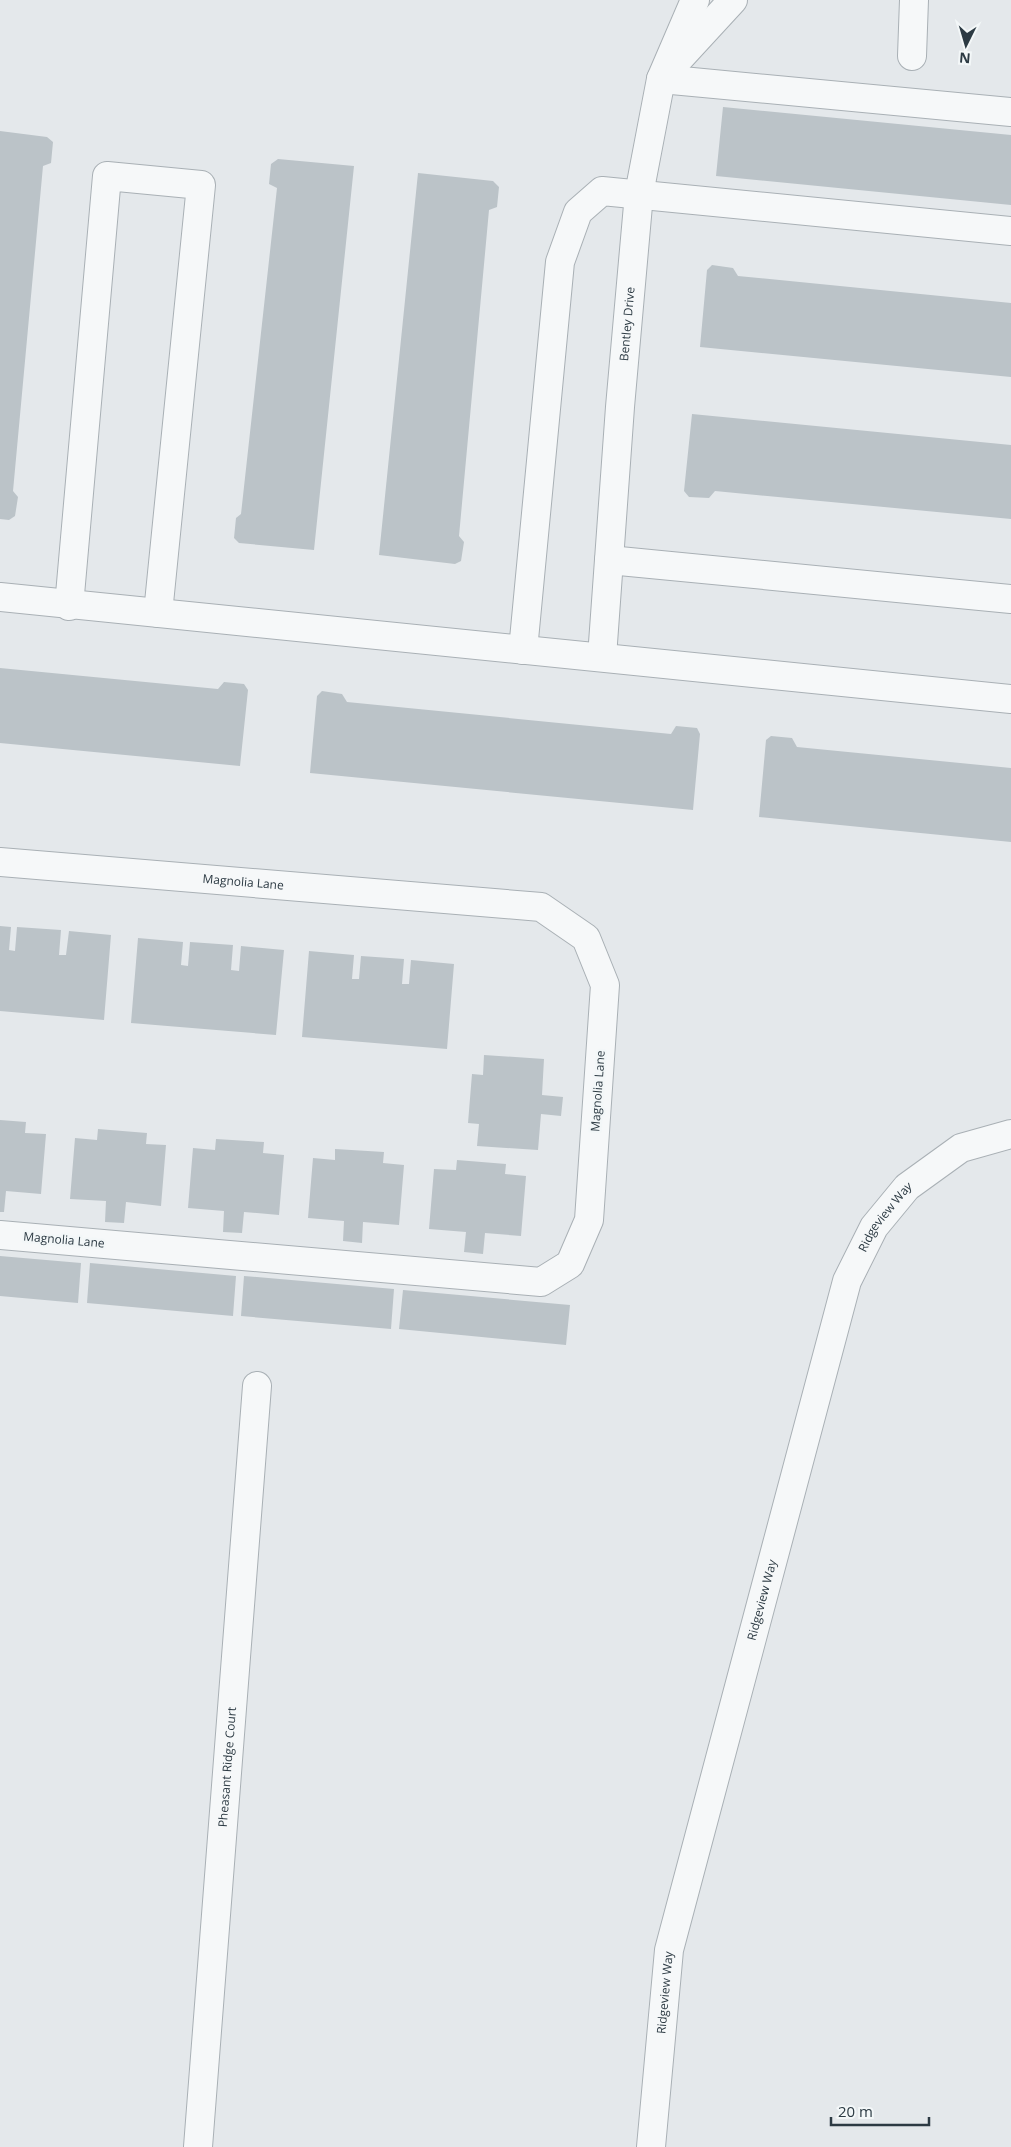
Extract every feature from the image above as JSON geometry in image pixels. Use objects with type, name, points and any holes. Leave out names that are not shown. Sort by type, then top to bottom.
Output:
[{"type":"street","name":"Bentley Drive","points":[[602,657],[620,407],[639,194],[661,79],[695,0]]},
{"type":"street","points":[[661,79],[733,0]]},
{"type":"street","points":[[912,56],[914,0]]},
{"type":"street","points":[[661,79],[1011,112]]},
{"type":"street","points":[[69,606],[108,176],[201,185],[158,613]]},
{"type":"street","points":[[523,650],[560,262],[578,212],[602,191],[1011,232]]},
{"type":"street","points":[[609,560],[1011,599]]},
{"type":"street","points":[[0,597],[69,606],[158,613],[1011,699]]},
{"type":"street","name":"Magnolia Lane","points":[[0,862],[541,907],[586,938],[605,985],[589,1220],[570,1264],[541,1282],[0,1234]]},
{"type":"street","name":"Ridgeview Way","points":[[651,2147],[670,1950],[847,1281],[874,1228],[907,1187],[961,1148],[1011,1134]]},
{"type":"street","name":"Pheasant Ridge Court","points":[[198,2147],[257,1386]]},
{"type":"building","points":[[723,107],[1011,135],[1011,205],[716,176]]},
{"type":"building","points":[[0,131],[47,137],[53,142],[51,163],[43,166],[13,491],[18,497],[15,516],[9,520],[0,519]]},
{"type":"building","points":[[278,159],[354,166],[314,550],[239,543],[234,538],[236,518],[241,514],[277,188],[269,184],[271,164]]},
{"type":"building","points":[[418,173],[493,181],[499,187],[497,207],[489,210],[459,536],[464,542],[461,561],[455,564],[379,555]]},
{"type":"building","points":[[712,265],[733,268],[738,276],[1011,303],[1011,377],[700,347],[707,270]]},
{"type":"building","points":[[692,414],[1011,445],[1011,519],[715,491],[709,498],[689,497],[684,491]]},
{"type":"building","points":[[0,668],[218,689],[224,682],[244,684],[248,690],[240,766],[0,743]]},
{"type":"building","points":[[322,691],[342,694],[347,702],[671,734],[676,726],[697,728],[700,734],[693,810],[310,773],[317,696]]},
{"type":"building","points":[[771,736],[792,738],[797,747],[1011,768],[1011,842],[759,817],[766,740]]},
{"type":"building","points":[[0,926],[11,927],[9,950],[15,951],[17,927],[61,930],[59,955],[66,955],[69,931],[111,935],[104,1020],[0,1011]]},
{"type":"building","points":[[138,938],[183,942],[181,965],[188,966],[190,942],[233,945],[231,970],[239,971],[241,946],[284,950],[276,1035],[131,1023]]},
{"type":"building","points":[[309,951],[354,955],[352,979],[359,979],[361,956],[404,959],[402,984],[409,984],[411,960],[454,964],[447,1049],[302,1037]]},
{"type":"building","points":[[484,1055],[544,1059],[542,1095],[563,1097],[561,1116],[541,1114],[538,1150],[477,1146],[479,1124],[468,1123],[472,1074],[483,1075]]},
{"type":"building","points":[[0,1120],[26,1122],[25,1133],[46,1134],[41,1194],[6,1191],[4,1212],[0,1212]]},
{"type":"building","points":[[98,1129],[147,1133],[146,1144],[166,1145],[161,1206],[126,1202],[124,1223],[105,1222],[106,1201],[70,1199],[75,1138],[97,1140]]},
{"type":"building","points":[[216,1139],[264,1142],[263,1153],[284,1155],[279,1215],[244,1212],[242,1233],[223,1232],[224,1211],[188,1208],[193,1148],[215,1150]]},
{"type":"building","points":[[335,1149],[384,1152],[383,1163],[404,1165],[399,1225],[363,1222],[362,1243],[343,1241],[344,1221],[308,1218],[313,1158],[335,1160]]},
{"type":"building","points":[[457,1160],[506,1164],[505,1174],[526,1176],[521,1236],[485,1233],[483,1254],[464,1252],[466,1232],[429,1229],[434,1169],[456,1170]]},
{"type":"building","points":[[0,1256],[81,1263],[78,1303],[0,1296]]},
{"type":"building","points":[[90,1263],[236,1276],[233,1316],[87,1303]]},
{"type":"building","points":[[244,1276],[394,1289],[391,1329],[241,1316]]},
{"type":"building","points":[[403,1290],[570,1305],[566,1345],[399,1329]]}]
